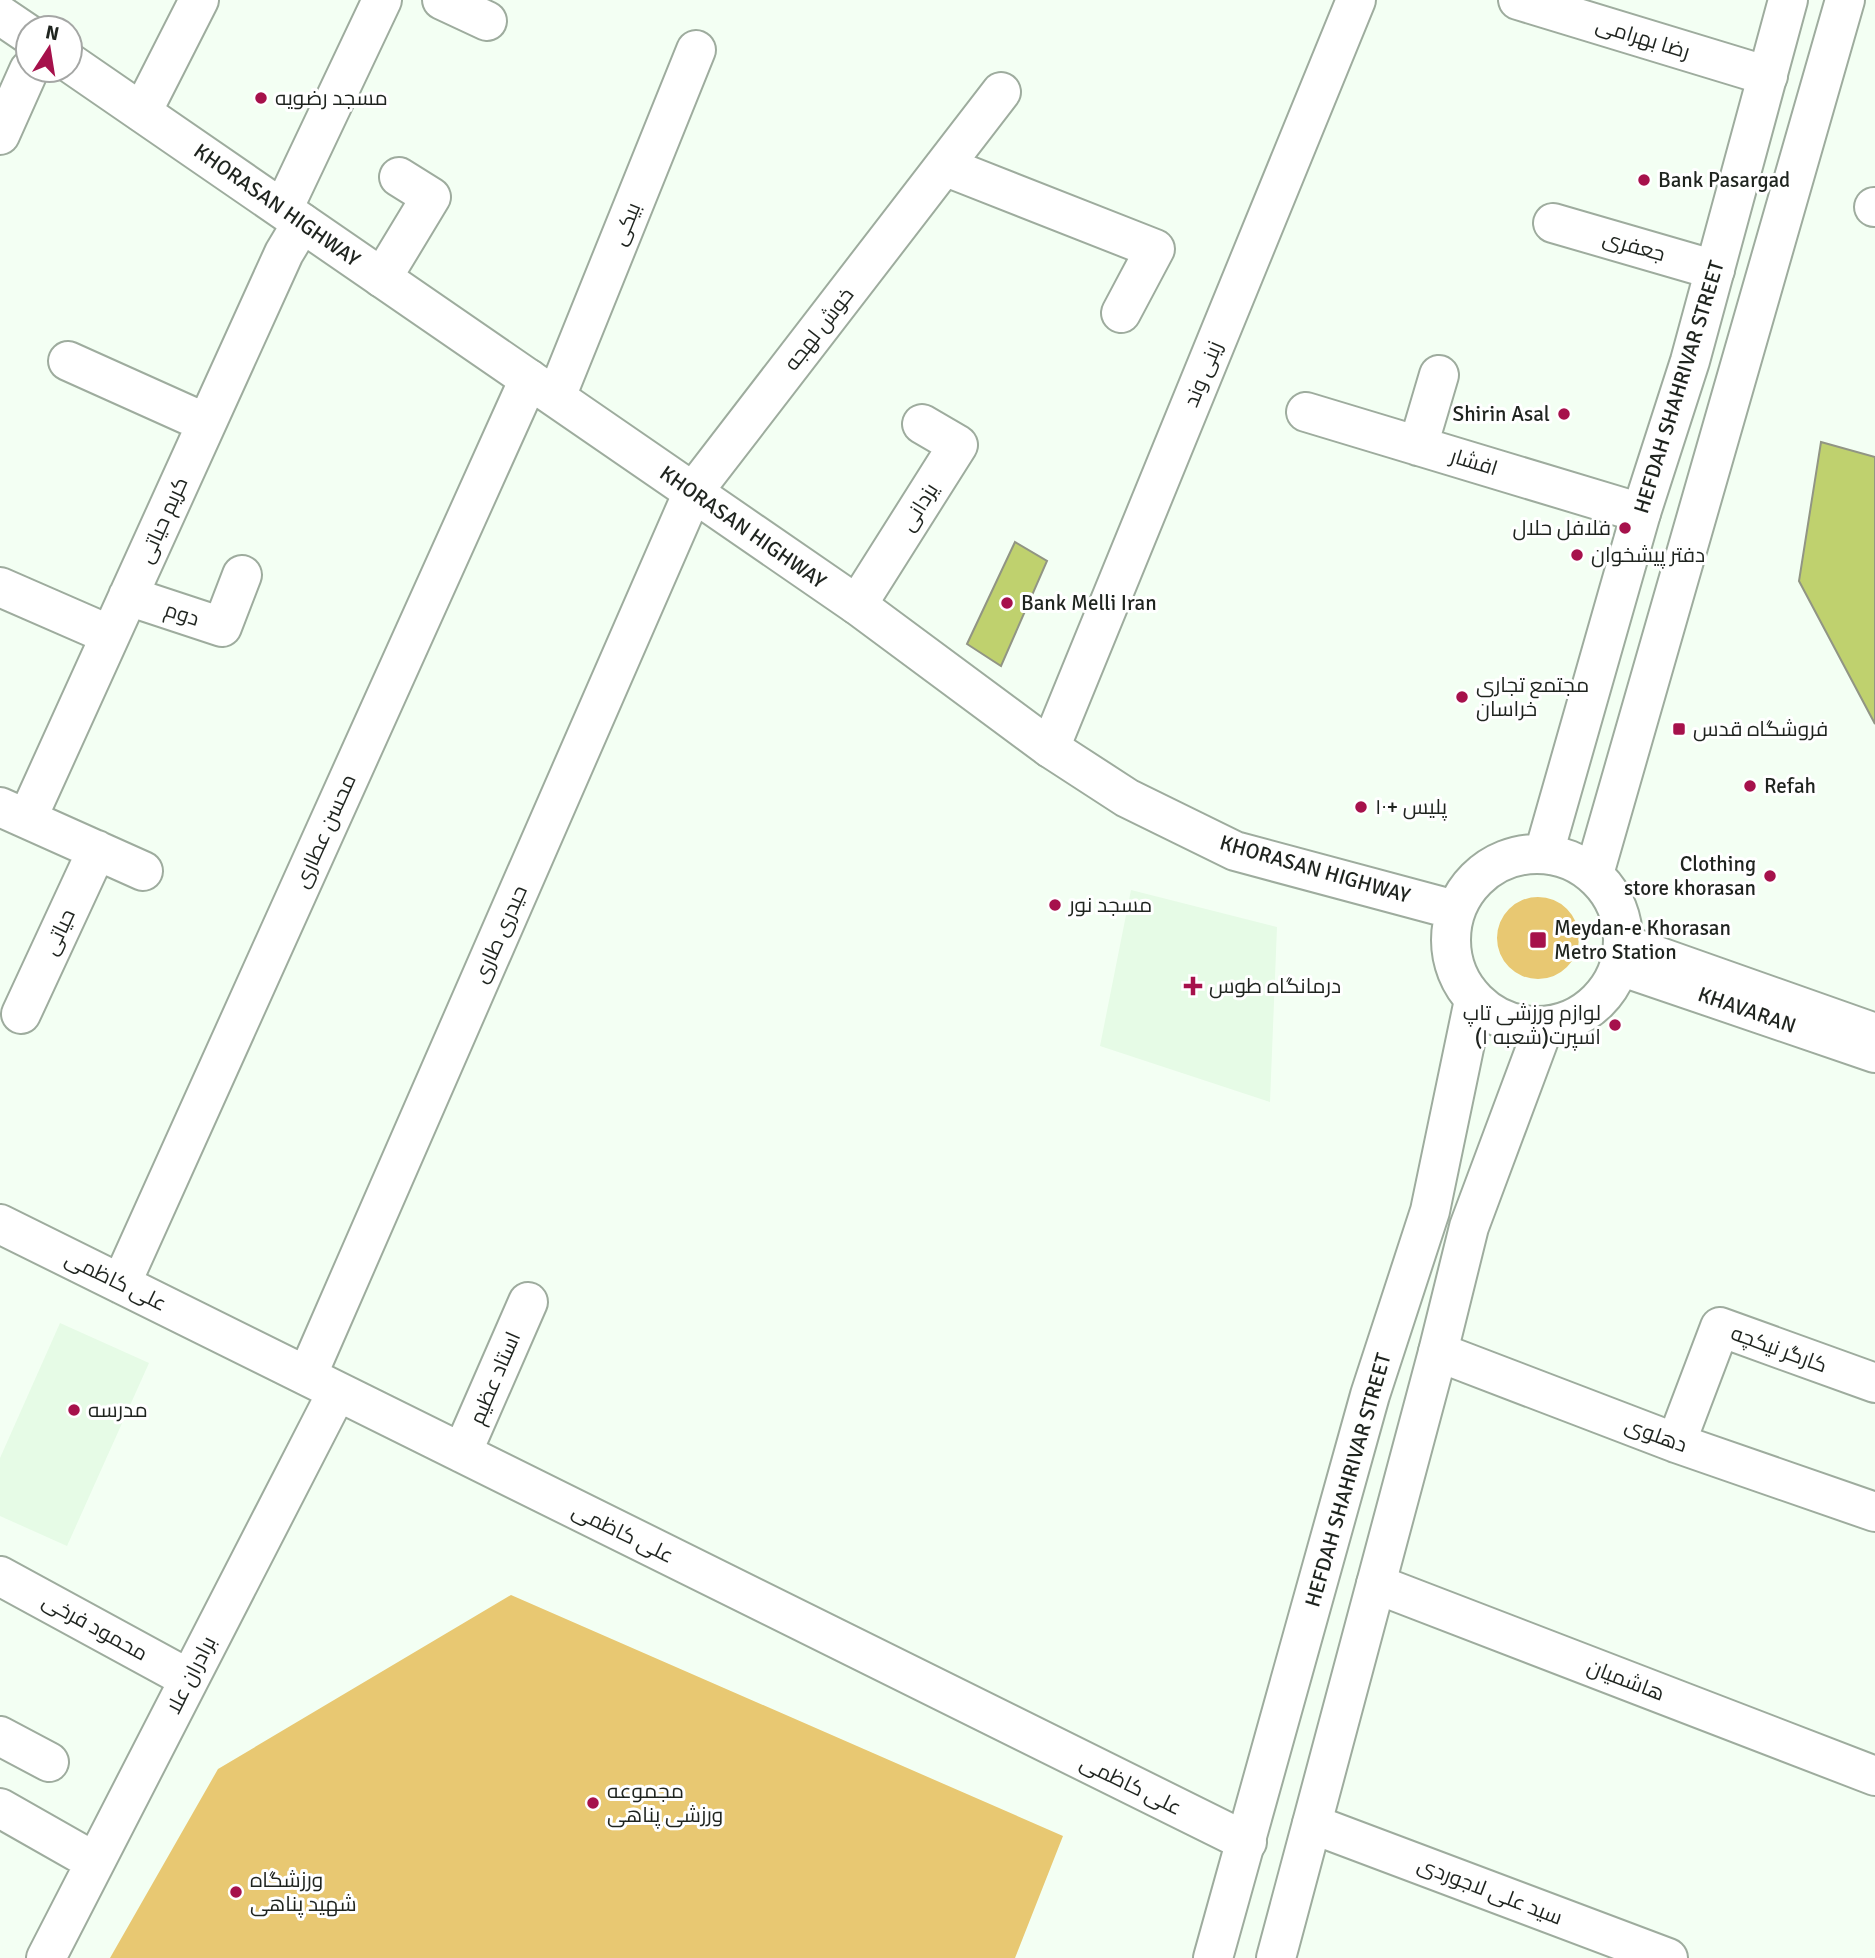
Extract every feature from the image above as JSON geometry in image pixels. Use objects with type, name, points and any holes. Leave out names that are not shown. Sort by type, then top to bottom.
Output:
[{"type":"street","points":[[142,112],[199,0]]},
{"type":"street","name":"کریم حیاتی","points":[[13,813],[110,635],[284,253],[293,216],[382,0]]},
{"type":"street","points":[[442,0],[487,21]]},
{"type":"street","name":"زینی وند","points":[[1050,748],[1356,0]]},
{"type":"street","name":"رضا بهرامی","points":[[1518,0],[1768,76]]},
{"type":"street","name":"HEFDAH SHAHRIVAR STREET","points":[[1544,853],[1641,513],[1690,361],[1788,0]]},
{"type":"street","points":[[1594,874],[1845,0]]},
{"type":"street","name":"بیکی","points":[[543,388],[696,50]]},
{"type":"street","name":"KHORASAN HIGHWAY","points":[[84,73],[857,605],[1050,748],[1127,798],[1235,851],[1455,910]]},
{"type":"street","points":[[0,135],[23,84]]},
{"type":"street","name":"خوش لهجه","points":[[693,492],[1001,92]]},
{"type":"street","points":[[944,166],[1155,249],[1121,313]]},
{"type":"street","points":[[382,278],[428,194]]},
{"type":"street","name":"جعفری","points":[[1553,223],[1715,270]]},
{"type":"street","points":[[68,361],[206,423]]},
{"type":"street","points":[[1418,446],[1439,375]]},
{"type":"street","name":"محسن عطاری","points":[[121,1284],[543,388]]},
{"type":"street","name":"افشار","points":[[1306,412],[1641,513]]},
{"type":"street","name":"یزدانی","points":[[857,605],[958,445],[922,424]]},
{"type":"street","name":"حیدری طاری","points":[[322,1384],[693,492]]},
{"type":"street","name":"دوم","points":[[128,596],[222,627],[242,575]]},
{"type":"street","points":[[0,587],[110,635]]},
{"type":"street","points":[[13,813],[143,871]]},
{"type":"street","name":"حیاتی","points":[[21,1014],[97,850]]},
{"type":"street","points":[[1544,853],[1571,860],[1594,874],[1611,894],[1621,918],[1622,955],[1608,989],[1591,1008],[1569,1021],[1545,1026],[1519,1025],[1494,1016],[1474,1000],[1460,981],[1451,958],[1450,933],[1455,910],[1469,886],[1490,866],[1516,855],[1544,853]]},
{"type":"street","points":[[1622,955],[1875,1033]]},
{"type":"street","name":"KHAVARAN","points":[[1622,955],[1875,1053]]},
{"type":"street","name":"HEFDAH SHAHRIVAR STREET","points":[[1213,1958],[1370,1395],[1430,1211],[1474,1000]]},
{"type":"street","points":[[1286,1947],[1312,1824],[1469,1227],[1545,1026]]},
{"type":"street","name":"علی کاظمی","points":[[0,1224],[1247,1842]]},
{"type":"street","name":"استاد عظیم","points":[[462,1454],[528,1302]]},
{"type":"street","name":"کارگر نیکچه","points":[[1676,1443],[1720,1327],[1875,1383]]},
{"type":"street","name":"دهلوی","points":[[1438,1352],[1676,1443],[1875,1512]]},
{"type":"street","name":"برادران علا","points":[[46,1958],[189,1679],[322,1384]]},
{"type":"street","name":"محمود فرخی","points":[[0,1576],[189,1679]]},
{"type":"street","name":"هاشمیان","points":[[1376,1584],[1875,1776]]},
{"type":"street","points":[[0,1736],[49,1762]]},
{"type":"street","points":[[0,1808],[95,1861]]},
{"type":"street","name":"سید علی لاجوردی","points":[[1312,1824],[1668,1958]]},
{"type":"shaded area","name":"درمانگاه طوس","points":[[1131,890],[1277,927],[1270,1102],[1100,1046]]},
{"type":"shaded area","points":[[1538,897],[1554,901],[1567,909],[1575,922],[1579,938],[1575,954],[1567,967],[1554,975],[1538,979],[1522,975],[1509,967],[1501,954],[1497,938],[1501,922],[1509,909],[1522,901]]},
{"type":"shaded area","name":"مدرسه","points":[[60,1323],[149,1363],[67,1546],[0,1516],[0,1458]]},
{"type":"shaded area","name":"مجموعه ورزشی پناهی","points":[[511,1595],[1063,1836],[1015,1958],[110,1958],[218,1769]]},
{"type":"building","points":[[1821,442],[1875,457],[1875,724],[1799,581]]},
{"type":"building","name":"Bank Melli Iran","points":[[1015,542],[1047,561],[1001,666],[967,644]]},
{"type":"place","name":"مسجد رضویه","points":[[261,98]]},
{"type":"place","name":"Bank Pasargad","points":[[1644,180]]},
{"type":"place","name":"Shirin Asal","points":[[1564,414]]},
{"type":"place","name":"فلافل حلال","points":[[1625,528]]},
{"type":"place","name":"دفتر پیشخوان","points":[[1577,555]]},
{"type":"place","name":"Bank Melli Iran","points":[[1007,603]]},
{"type":"place","name":"مجتمع تجاری خراسان","points":[[1462,697]]},
{"type":"place","name":"فروشگاه قدس","points":[[1679,729]]},
{"type":"place","name":"Refah","points":[[1750,786]]},
{"type":"place","name":"پلیس +۱۰","points":[[1361,807]]},
{"type":"place","name":"Clothing store khorasan","points":[[1770,876]]},
{"type":"place","name":"مسجد نور","points":[[1055,905]]},
{"type":"place","name":"Meydan-e Khorasan Metro Station","points":[[1538,940]]},
{"type":"place","name":"درمانگاه طوس","points":[[1193,986]]},
{"type":"place","name":"لوازم ورزشی تاپ اسپرت(شعبه ۱)","points":[[1615,1025]]},
{"type":"place","name":"مدرسه","points":[[74,1410]]},
{"type":"place","name":"مجموعه ورزشی پناهی","points":[[593,1803]]},
{"type":"place","name":"ورزشگاه شهید پناهی","points":[[236,1892]]}]
